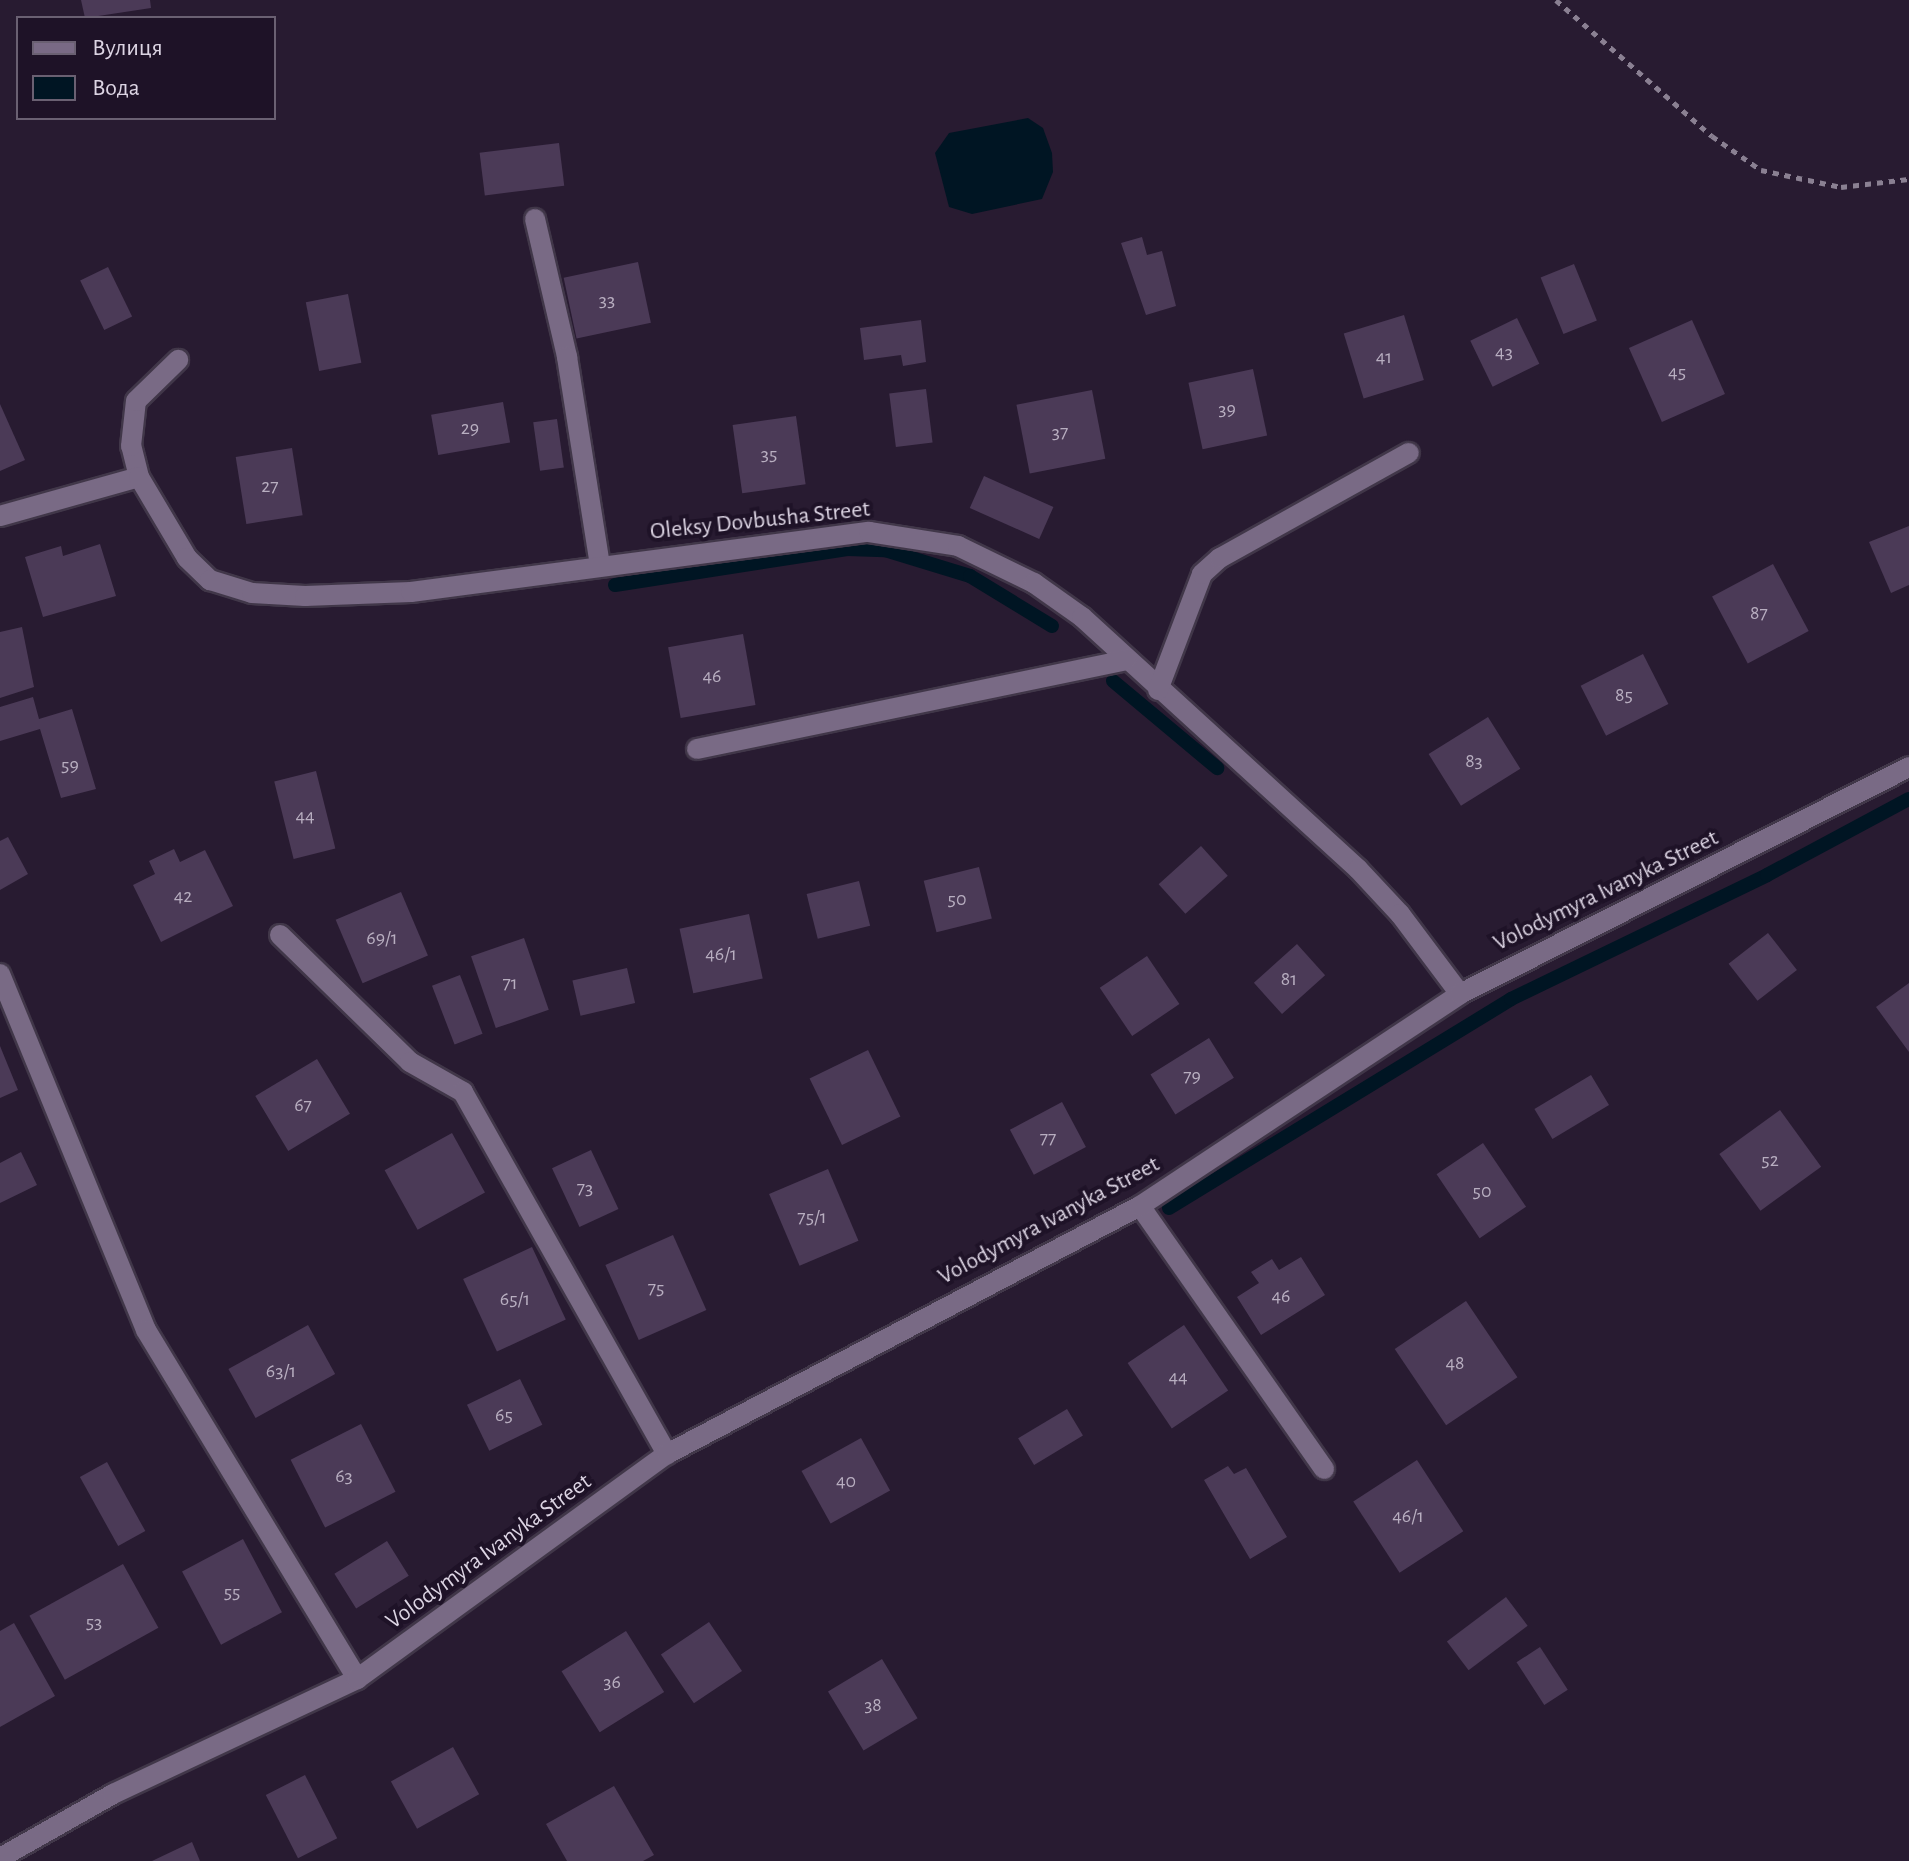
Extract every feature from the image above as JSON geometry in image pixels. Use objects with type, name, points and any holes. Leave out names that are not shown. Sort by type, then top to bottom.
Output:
[{"type":"street","points":[[535,219],[567,357],[600,566]]},
{"type":"street","points":[[0,516],[139,477],[131,446],[136,401],[178,360]]},
{"type":"street","points":[[1158,690],[1202,574],[1220,558],[1409,453]]},
{"type":"street","name":"Oleksy Dovbusha Street","points":[[139,477],[187,558],[226,588],[305,596],[411,592],[819,536],[908,534],[958,546],[1034,583],[1082,617],[1158,690],[1358,869],[1400,914],[1460,994]]},
{"type":"street","points":[[697,749],[1126,660]]},
{"type":"street","name":"Volodymyra Ivanyka Street","points":[[0,1858],[113,1794],[357,1679],[667,1454],[1140,1206],[1460,994],[1909,767]]},
{"type":"street","points":[[280,935],[410,1062],[463,1092],[667,1454]]},
{"type":"street","points":[[0,974],[146,1330],[357,1679]]},
{"type":"street","points":[[1140,1206],[1324,1469]]},
{"type":"path","points":[[1556,0],[1712,136],[1761,170],[1841,187],[1909,179]]},
{"type":"water","points":[[1028,118],[1043,128],[1052,153],[1053,172],[1042,199],[972,214],[949,207],[935,153],[949,133]]},
{"type":"building","points":[[81,0],[150,0],[151,8],[85,16]]},
{"type":"building","points":[[559,143],[564,186],[485,195],[480,153]]},
{"type":"building","points":[[1142,237],[1147,255],[1162,251],[1176,306],[1146,315],[1121,243]]},
{"type":"building","points":[[638,262],[651,323],[577,338],[564,278]]},
{"type":"building","points":[[1574,264],[1597,321],[1563,334],[1541,277]]},
{"type":"building","points":[[108,267],[132,316],[104,330],[80,281]]},
{"type":"building","points":[[348,294],[361,363],[319,371],[306,302]]},
{"type":"building","points":[[1404,315],[1424,380],[1364,398],[1344,333]]},
{"type":"building","points":[[1517,318],[1539,364],[1493,387],[1470,341]]},
{"type":"building","points":[[921,320],[926,362],[903,366],[901,355],[864,360],[860,328]]},
{"type":"building","points":[[1692,320],[1725,394],[1662,422],[1629,348]]},
{"type":"building","points":[[1253,369],[1267,436],[1203,449],[1188,383]]},
{"type":"building","points":[[926,389],[933,443],[896,447],[889,394]]},
{"type":"building","points":[[1092,390],[1105,459],[1030,473],[1016,405]]},
{"type":"building","points":[[503,402],[510,442],[438,455],[431,415]]},
{"type":"building","points":[[0,404],[25,460],[0,471]]},
{"type":"building","points":[[796,416],[806,484],[742,493],[733,425]]},
{"type":"building","points":[[557,419],[564,468],[540,471],[533,422]]},
{"type":"building","points":[[292,448],[303,515],[246,524],[236,457]]},
{"type":"building","points":[[984,476],[1053,507],[1039,539],[970,508]]},
{"type":"building","points":[[1909,526],[1909,585],[1891,593],[1869,542]]},
{"type":"building","points":[[100,544],[116,596],[43,617],[25,557],[61,546],[63,556]]},
{"type":"building","points":[[1773,564],[1809,631],[1748,663],[1712,596]]},
{"type":"building","points":[[22,627],[34,687],[0,698],[0,632]]},
{"type":"building","points":[[743,634],[756,705],[681,718],[668,647]]},
{"type":"building","points":[[1643,654],[1668,704],[1606,736],[1581,686]]},
{"type":"building","points":[[33,697],[39,719],[72,709],[96,789],[61,798],[40,729],[0,741],[0,707]]},
{"type":"building","points":[[1488,717],[1520,769],[1461,806],[1429,754]]},
{"type":"building","points":[[316,771],[335,849],[294,859],[274,781]]},
{"type":"building","points":[[8,837],[28,874],[0,890],[0,841]]},
{"type":"building","points":[[1201,846],[1228,876],[1185,914],[1159,884]]},
{"type":"building","points":[[174,849],[180,862],[205,850],[233,906],[161,942],[133,885],[155,874],[149,861]]},
{"type":"building","points":[[979,867],[992,918],[937,932],[924,881]]},
{"type":"building","points":[[859,881],[870,926],[818,939],[807,894]]},
{"type":"building","points":[[401,892],[428,956],[363,983],[336,920]]},
{"type":"building","points":[[749,914],[763,979],[693,993],[680,929]]},
{"type":"building","points":[[1768,933],[1797,970],[1758,1001],[1729,964]]},
{"type":"building","points":[[524,938],[549,1010],[496,1028],[471,956]]},
{"type":"building","points":[[1297,944],[1325,975],[1282,1014],[1254,983]]},
{"type":"building","points":[[1147,956],[1179,1004],[1132,1036],[1100,988]]},
{"type":"building","points":[[627,968],[635,1003],[581,1016],[572,981]]},
{"type":"building","points":[[460,975],[483,1034],[455,1045],[432,986]]},
{"type":"building","points":[[1909,983],[1909,1052],[1876,1007]]},
{"type":"building","points":[[1209,1038],[1234,1078],[1175,1114],[1150,1075]]},
{"type":"building","points":[[0,1046],[18,1090],[0,1098]]},
{"type":"building","points":[[868,1050],[900,1117],[842,1145],[810,1078]]},
{"type":"building","points":[[317,1059],[350,1114],[288,1151],[255,1096]]},
{"type":"building","points":[[1591,1075],[1609,1105],[1552,1139],[1534,1109]]},
{"type":"building","points":[[1062,1102],[1086,1147],[1034,1175],[1010,1130]]},
{"type":"building","points":[[1780,1110],[1821,1167],[1760,1211],[1719,1154]]},
{"type":"building","points":[[452,1133],[485,1192],[418,1230],[385,1170]]},
{"type":"building","points":[[1483,1143],[1526,1207],[1480,1238],[1437,1174]]},
{"type":"building","points":[[591,1150],[618,1209],[579,1227],[552,1168]]},
{"type":"building","points":[[21,1152],[37,1185],[0,1203],[0,1163]]},
{"type":"building","points":[[828,1169],[858,1241],[800,1266],[769,1194]]},
{"type":"building","points":[[673,1235],[706,1310],[639,1340],[605,1265]]},
{"type":"building","points":[[532,1247],[566,1320],[497,1352],[463,1279]]},
{"type":"building","points":[[1301,1257],[1325,1295],[1261,1335],[1237,1297],[1259,1283],[1251,1272],[1272,1259],[1279,1270]]},
{"type":"building","points":[[1466,1301],[1517,1377],[1446,1425],[1395,1349]]},
{"type":"building","points":[[308,1325],[335,1374],[256,1418],[228,1369]]},
{"type":"building","points":[[1184,1325],[1228,1390],[1172,1429],[1128,1363]]},
{"type":"building","points":[[520,1379],[542,1425],[489,1451],[467,1405]]},
{"type":"building","points":[[1067,1409],[1083,1436],[1034,1465],[1018,1438]]},
{"type":"building","points":[[361,1424],[396,1492],[325,1528],[291,1460]]},
{"type":"building","points":[[861,1438],[890,1490],[831,1523],[802,1471]]},
{"type":"building","points":[[1417,1460],[1463,1531],[1400,1573],[1353,1501]]},
{"type":"building","points":[[107,1462],[145,1531],[118,1546],[80,1477]]},
{"type":"building","points":[[1228,1466],[1234,1474],[1246,1468],[1287,1537],[1250,1559],[1204,1480]]},
{"type":"building","points":[[243,1539],[282,1612],[221,1645],[182,1571]]},
{"type":"building","points":[[387,1541],[409,1576],[356,1609],[334,1574]]},
{"type":"building","points":[[123,1564],[158,1628],[65,1680],[29,1616]]},
{"type":"building","points":[[1506,1597],[1528,1626],[1469,1670],[1447,1642]]},
{"type":"building","points":[[709,1622],[742,1671],[694,1703],[661,1654]]},
{"type":"building","points":[[14,1623],[55,1696],[0,1727],[0,1631]]},
{"type":"building","points":[[626,1631],[664,1692],[600,1732],[562,1671]]},
{"type":"building","points":[[1540,1647],[1568,1690],[1544,1705],[1517,1662]]},
{"type":"building","points":[[882,1659],[918,1718],[864,1751],[828,1691]]},
{"type":"building","points":[[453,1747],[479,1794],[417,1829],[391,1781]]},
{"type":"building","points":[[305,1775],[337,1838],[298,1858],[266,1795]]},
{"type":"building","points":[[614,1786],[654,1855],[643,1861],[567,1861],[546,1824]]},
{"type":"building","points":[[192,1842],[200,1861],[152,1861]]},
{"type":"waterway","points":[[615,585],[847,549],[885,550],[970,576],[1052,626]]},
{"type":"waterway","points":[[1113,681],[1217,768]]},
{"type":"waterway","points":[[1169,1208],[1511,999],[1767,875],[1909,799]]}]
